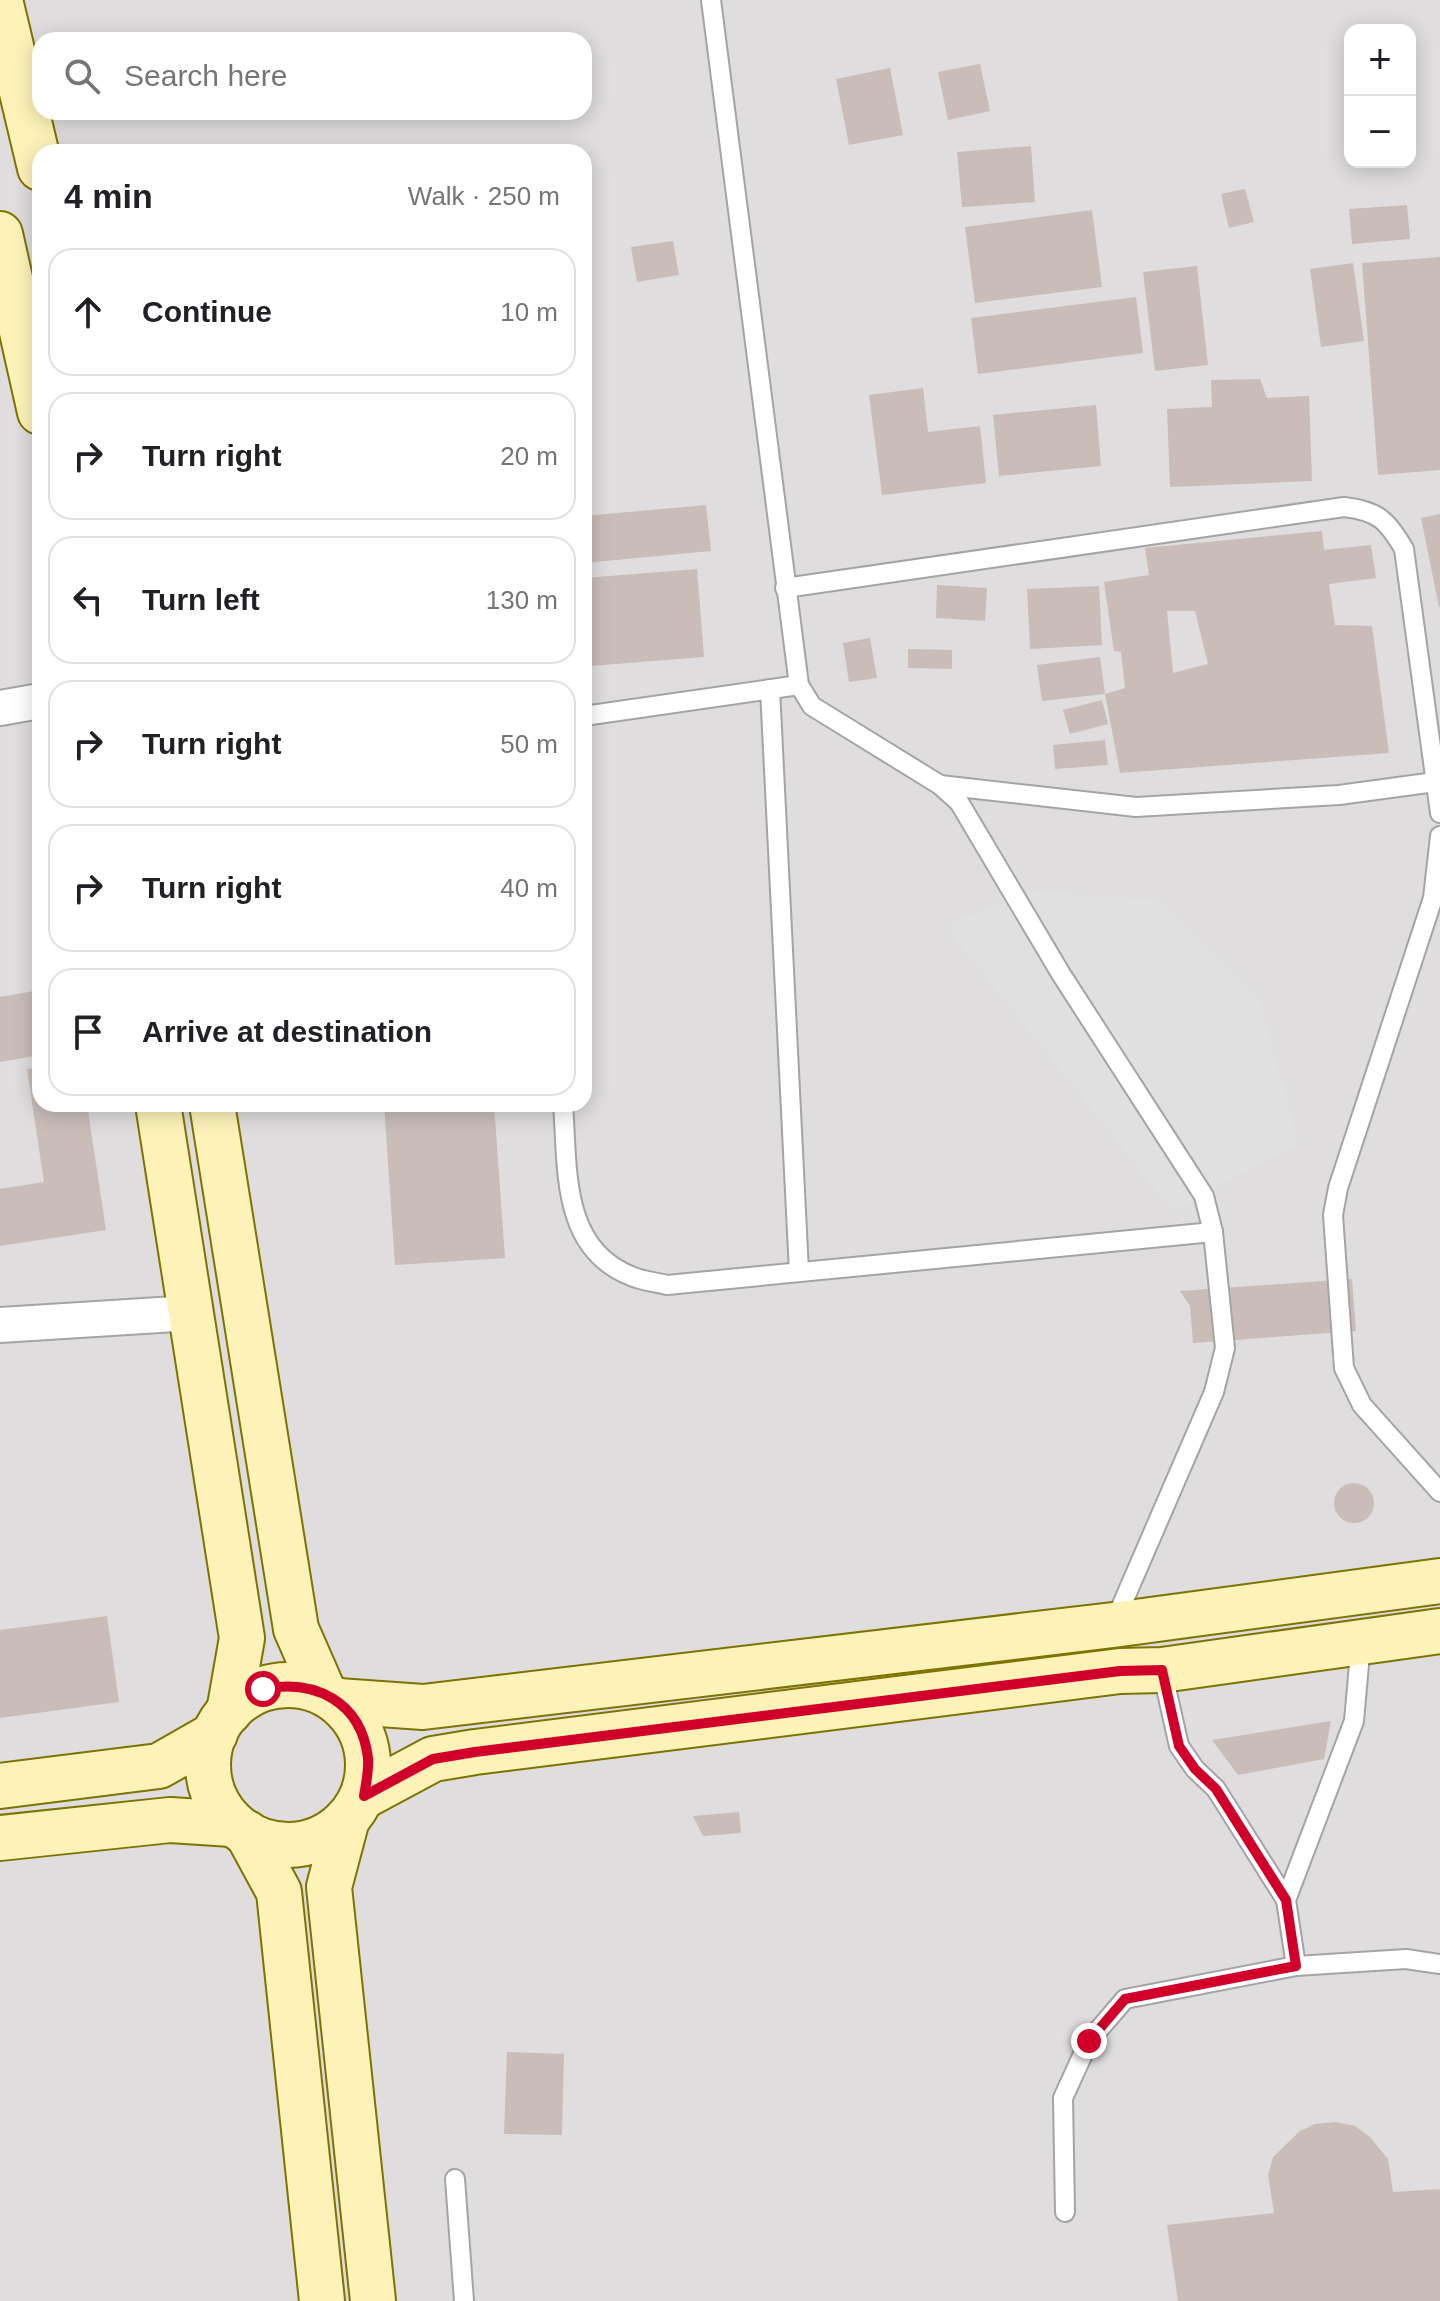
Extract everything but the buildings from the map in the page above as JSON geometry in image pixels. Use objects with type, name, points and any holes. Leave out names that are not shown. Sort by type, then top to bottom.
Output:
[{"type":"main road","points":[[0,0],[34,144]]},
{"type":"main road","points":[[0,234],[32,376]]},
{"type":"main road","points":[[159,1112],[242,1638],[222,1723],[209,1751],[208,1771],[212,1792],[240,1829],[279,1892],[322,2301]]},
{"type":"main road","points":[[213,1112],[296,1629],[331,1697],[362,1735],[369,1761],[329,1887],[373,2301]]},
{"type":"main road","points":[[0,1786],[159,1766],[222,1723],[244,1698],[263,1689],[284,1685],[305,1687],[331,1697],[423,1707],[1113,1625],[1440,1581]]},
{"type":"main road","points":[[0,1838],[170,1820],[240,1829],[267,1842],[311,1842],[330,1833],[356,1807],[433,1759],[1120,1671],[1162,1670],[1440,1631]]},
{"type":"street","points":[[0,708],[32,702]]},
{"type":"street","points":[[0,1325],[191,1313]]},
{"type":"lane","points":[[711,0],[799,685],[812,706],[940,785],[959,802],[1061,974],[1204,1196],[1213,1232],[1225,1348],[1222,1363],[1214,1392],[1113,1625]]},
{"type":"lane","points":[[785,588],[1344,507],[1368,509],[1391,526],[1404,549],[1440,813]]},
{"type":"lane","points":[[592,715],[799,685]]},
{"type":"lane","points":[[770,689],[799,1272]]},
{"type":"lane","points":[[940,785],[1136,807],[1339,795],[1435,782]]},
{"type":"lane","points":[[1440,836],[1433,898],[1338,1188],[1333,1215],[1344,1368],[1362,1405],[1440,1492]]},
{"type":"lane","points":[[564,1112],[569,1191],[578,1228],[600,1258],[631,1276],[667,1285],[1213,1232]]},
{"type":"lane","points":[[1286,1900],[1354,1721],[1361,1642]]},
{"type":"lane","points":[[1162,1670],[1179,1746],[1195,1769],[1216,1789],[1286,1900],[1296,1966]]},
{"type":"lane","points":[[1065,2212],[1063,2098],[1089,2041],[1125,1999],[1296,1966],[1406,1959],[1440,1964]]},
{"type":"lane","points":[[455,2179],[464,2301]]},
{"type":"shaded area","points":[[0,0],[1440,0],[1440,2301],[0,2301]]},
{"type":"shaded area","points":[[1033,891],[1160,900],[1259,997],[1299,1143],[1173,1212],[945,925]]},
{"type":"route","points":[[263,1689],[284,1685],[305,1687],[338,1701],[362,1735],[369,1761],[364,1796],[433,1759],[475,1752],[1120,1671],[1162,1670],[1179,1746],[1195,1769],[1216,1789],[1286,1900],[1296,1966],[1125,1999],[1089,2041]]}]
